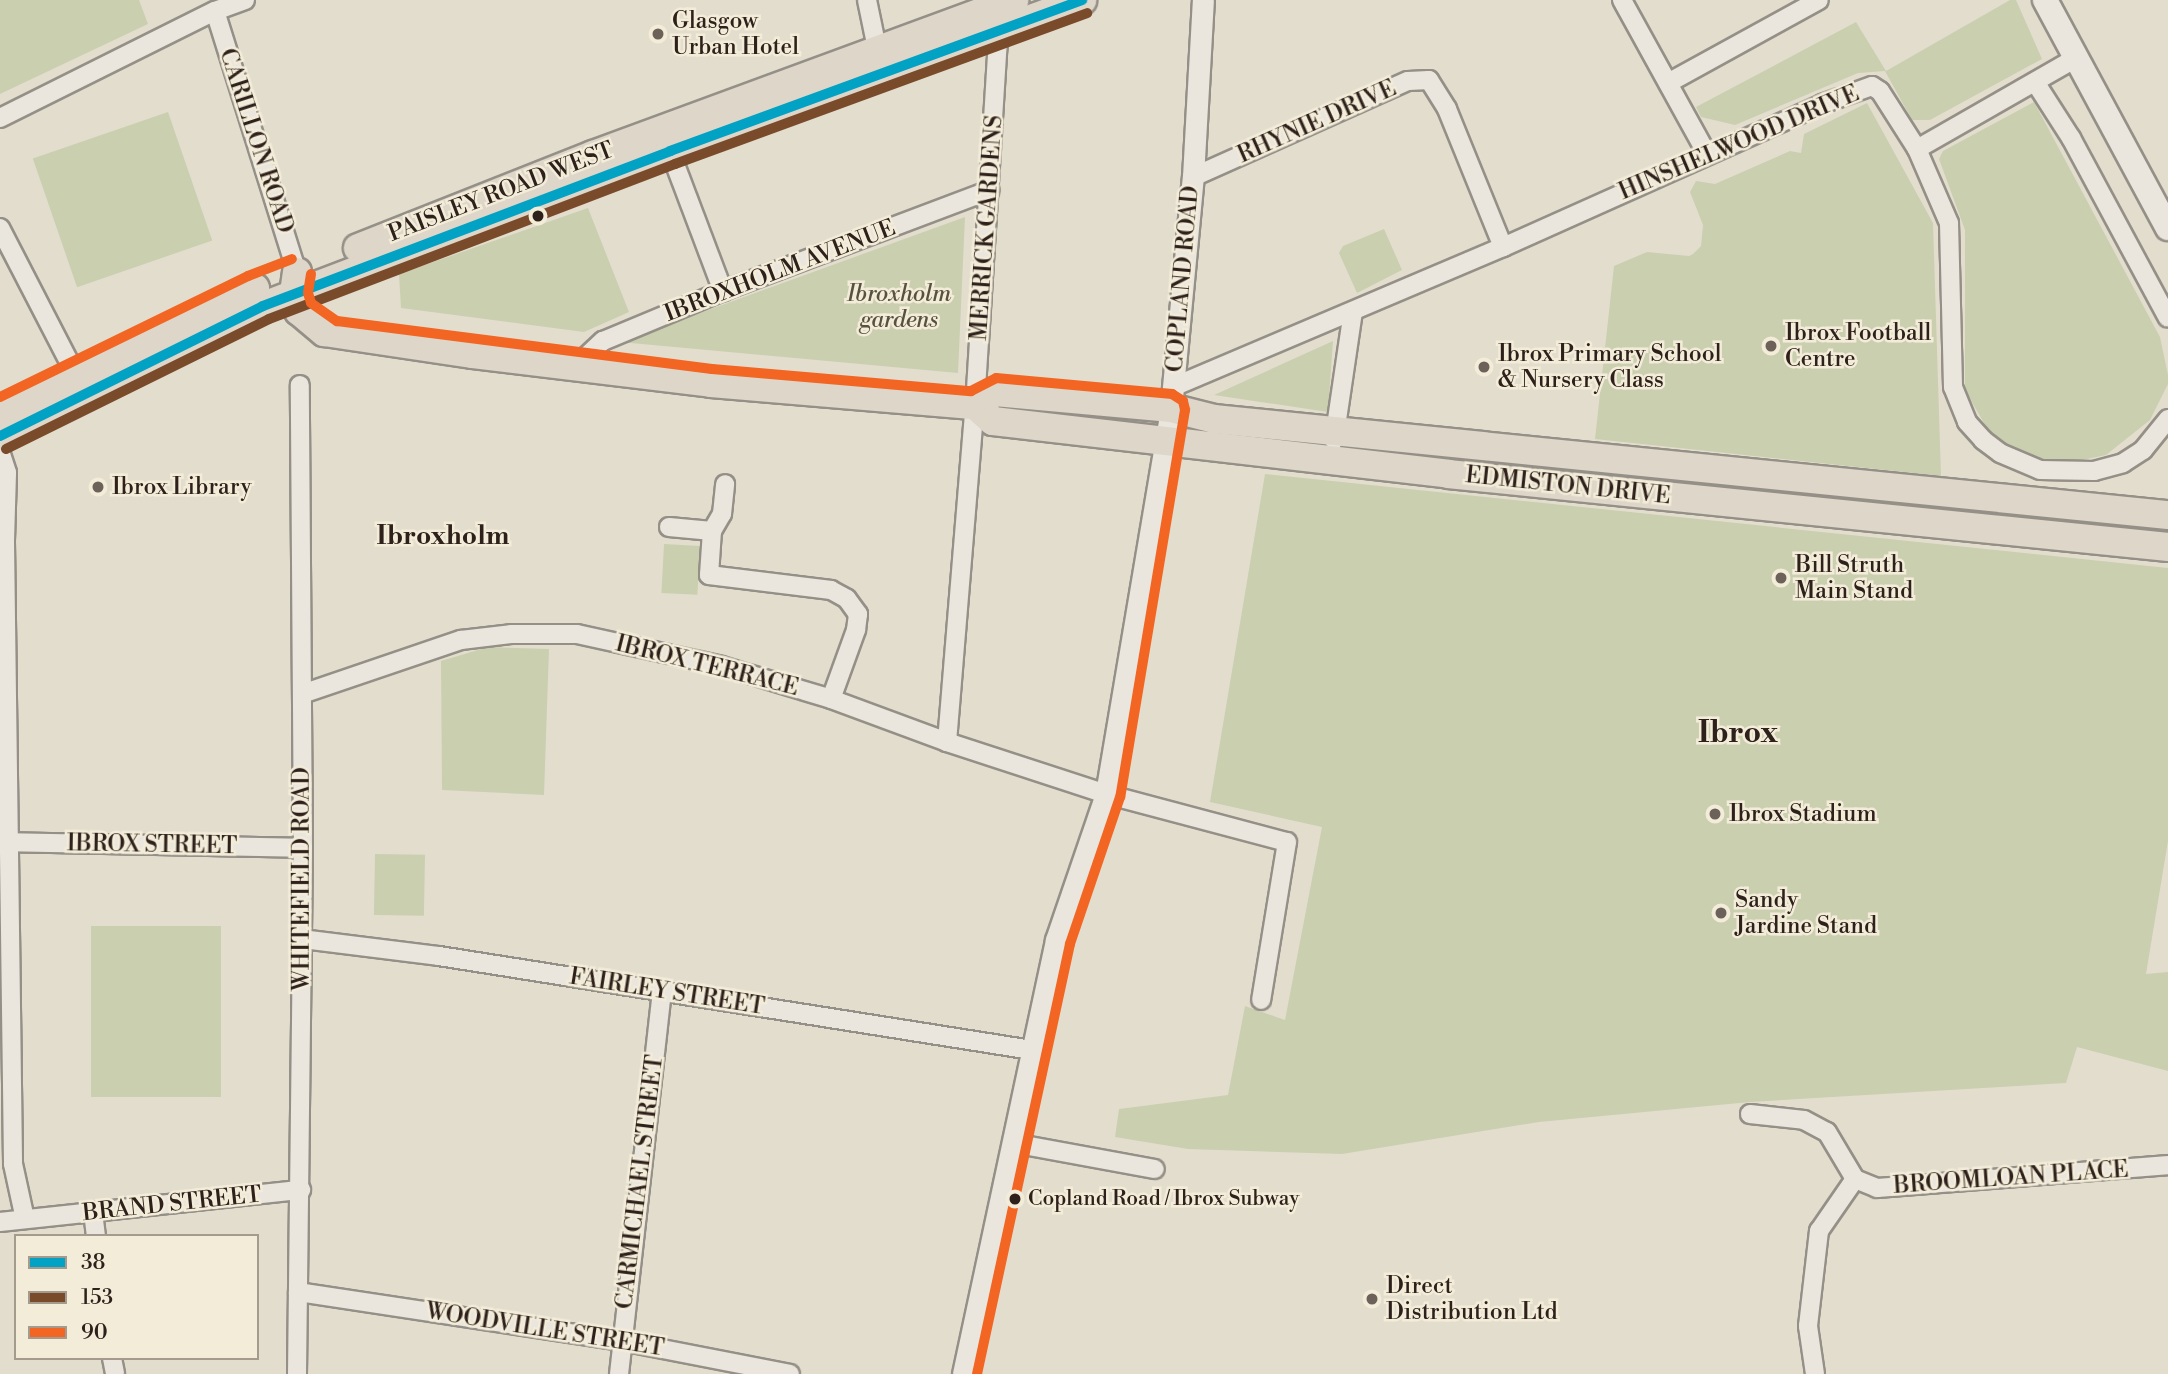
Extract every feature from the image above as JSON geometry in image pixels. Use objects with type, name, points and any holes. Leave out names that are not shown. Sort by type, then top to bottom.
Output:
[{"type":"main road","name":"PAISLEY ROAD WEST","points":[[0,413],[254,289],[296,283],[670,150],[1003,12],[1082,0]]},
{"type":"main road","points":[[2045,0],[2168,228]]},
{"type":"main road","name":"PAISLEY ROAD WEST","points":[[0,436],[262,306],[296,283],[593,155],[880,61]]},
{"type":"main road","name":"EDMISTON DRIVE","points":[[296,283],[304,317],[334,335],[711,383],[975,405],[995,393],[1172,398],[1214,419],[2168,515]]},
{"type":"main road","name":"EDMISTON DRIVE","points":[[975,405],[993,421],[1331,461],[2168,547]]},
{"type":"street","points":[[0,118],[215,11],[245,0]]},
{"type":"street","points":[[867,0],[880,61]]},
{"type":"street","name":"COPLAND ROAD","points":[[964,1374],[1056,940],[1106,794],[1172,398],[1193,177],[1203,0]]},
{"type":"street","points":[[1622,0],[1707,154]]},
{"type":"street","points":[[1668,83],[1819,0]]},
{"type":"street","name":"CARILLON ROAD","points":[[215,11],[296,283]]},
{"type":"street","name":"MERRICK GARDENS","points":[[947,742],[975,405],[1003,12]]},
{"type":"street","points":[[1917,149],[2076,58]]},
{"type":"street","name":"RHYNIE DRIVE","points":[[1193,177],[1408,81],[1429,80],[1447,109],[1503,247]]},
{"type":"street","points":[[2035,82],[2071,138],[2168,318]]},
{"type":"street","name":"HINSHELWOOD DRIVE","points":[[1172,398],[1353,312],[1707,154],[1822,104],[1872,86],[1880,91],[1917,149],[1949,223],[1953,387],[1967,422],[1983,440],[2008,456],[2040,470],[2094,471],[2123,463],[2143,450],[2168,419]]},
{"type":"street","points":[[670,150],[723,291]]},
{"type":"street","name":"IBROXHOLM AVENUE","points":[[578,364],[603,341],[723,291],[990,190]]},
{"type":"street","points":[[0,228],[76,375]]},
{"type":"street","points":[[1331,461],[1353,312]]},
{"type":"street","name":"WHITEFIELD ROAD","points":[[297,1374],[302,1190],[300,384]]},
{"type":"street","points":[[0,451],[7,473],[4,843],[6,1038],[13,1164],[25,1219]]},
{"type":"street","points":[[725,484],[722,514],[712,531],[709,575],[831,590],[847,599],[858,614],[856,630],[831,699]]},
{"type":"street","points":[[669,527],[712,531]]},
{"type":"street","name":"IBROX TERRACE","points":[[302,694],[461,640],[531,633],[577,634],[703,661],[831,699],[947,742],[1106,794],[1287,842],[1261,1000]]},
{"type":"street","name":"IBROX STREET","points":[[4,843],[303,848]]},
{"type":"street","name":"FAIRLEY STREET","points":[[302,939],[662,991],[1032,1050]]},
{"type":"street","name":"CARMICHAEL STREET","points":[[619,1374],[662,991]]},
{"type":"street","points":[[1750,1114],[1804,1120],[1827,1132],[1856,1179],[1819,1231],[1808,1326],[1815,1374]]},
{"type":"street","points":[[1013,1143],[1154,1169]]},
{"type":"street","name":"BROOMLOAN PLACE","points":[[1856,1179],[1877,1188],[2168,1165]]},
{"type":"street","name":"BRAND STREET","points":[[0,1222],[302,1190]]},
{"type":"street","points":[[93,1212],[96,1234]]},
{"type":"street","name":"WOODVILLE STREET","points":[[298,1292],[621,1341],[790,1374]]},
{"type":"green space","points":[[0,0],[139,0],[148,24],[0,94]]},
{"type":"green space","points":[[2010,0],[2016,0],[2042,59],[1930,120],[1912,120],[1885,71],[1858,73],[1735,125],[1701,117],[1696,107],[1856,22],[1886,71]]},
{"type":"green space","points":[[2034,102],[2160,337],[2168,375],[2168,384],[2150,420],[2106,455],[2068,463],[2032,458],[1992,437],[1965,390],[1965,230],[1939,159],[1943,151]]},
{"type":"green space","name":"Ibrox Football Centre","points":[[1867,103],[1933,223],[1941,476],[1595,439],[1614,266],[1647,252],[1689,256],[1693,254],[1701,246],[1703,225],[1690,192],[1696,181],[1715,184],[1790,151],[1801,153],[1804,134]]},
{"type":"green space","points":[[168,112],[212,241],[77,287],[33,159]]},
{"type":"green space","points":[[588,208],[629,312],[584,332],[401,308],[399,274]]},
{"type":"green space","name":"Ibroxholm gardens","points":[[965,217],[958,373],[620,342]]},
{"type":"green space","points":[[1384,229],[1402,270],[1357,293],[1339,253],[1343,246]]},
{"type":"green space","points":[[1333,341],[1328,412],[1214,395]]},
{"type":"green space","name":"Ibrox Stadium","points":[[1265,474],[2168,568],[2168,841],[2146,974],[2168,972],[2168,1071],[2077,1047],[2066,1083],[1750,1102],[1539,1122],[1342,1154],[1188,1149],[1115,1137],[1119,1109],[1228,1095],[1245,1006],[1285,1020],[1322,827],[1210,802]]},
{"type":"green space","points":[[664,544],[700,546],[697,595],[661,593]]},
{"type":"green space","points":[[488,647],[549,649],[544,795],[442,790],[441,661]]},
{"type":"green space","points":[[375,854],[425,855],[424,916],[374,915]]},
{"type":"green space","points":[[91,926],[221,926],[221,1097],[91,1097]]},
{"type":"transit line","name":"38","points":[[0,436],[263,306],[670,151],[1082,0]]},
{"type":"transit line","name":"153","points":[[6,449],[269,319],[675,164],[1087,13]]},
{"type":"transit line","name":"90","points":[[0,397],[248,276],[292,259]]},
{"type":"transit line","name":"90","points":[[311,274],[308,293],[311,303],[337,321],[712,369],[971,391],[996,378],[1172,394],[1183,401],[1185,410],[1120,797],[1070,944],[977,1374]]},
{"type":"place","name":"Glasgow Urban Hotel","points":[[658,34]]},
{"type":"place","name":"Ibrox Football Centre","points":[[1771,346]]},
{"type":"place","name":"Ibrox Primary School & Nursery Class","points":[[1484,367]]},
{"type":"place","name":"Ibrox Library","points":[[98,487]]},
{"type":"place","name":"Bill Struth Main Stand","points":[[1781,578]]},
{"type":"place","name":"Ibrox Stadium","points":[[1715,814]]},
{"type":"place","name":"Sandy Jardine Stand","points":[[1721,913]]},
{"type":"place","name":"Copland Road / Ibrox Subway","points":[[1015,1199]]},
{"type":"place","name":"Direct Distribution Ltd","points":[[1372,1299]]},
{"type":"district","name":"Ibroxholm","points":[[443,537]]},
{"type":"district","name":"Ibrox","points":[[1738,733]]}]
